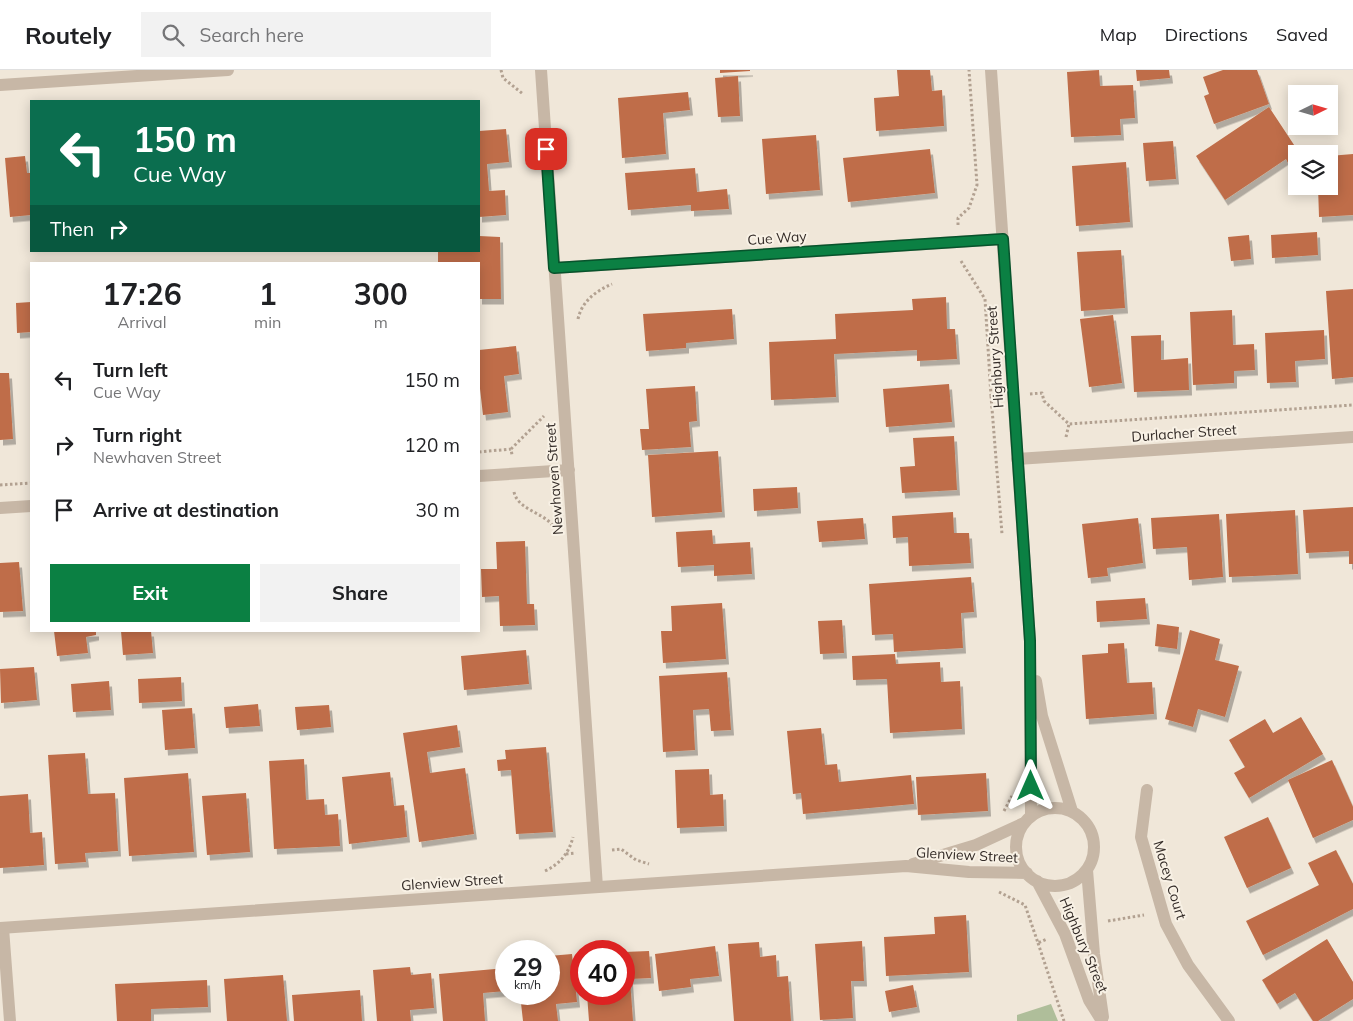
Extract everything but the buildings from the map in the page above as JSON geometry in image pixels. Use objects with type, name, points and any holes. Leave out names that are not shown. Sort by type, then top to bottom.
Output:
[{"type":"street","points":[[0,86],[228,70]]},
{"type":"street","name":"Newhaven Street","points":[[541,70],[597,887]]},
{"type":"street","name":"Highbury Street","points":[[991,70],[1030,641],[1028,819]]},
{"type":"street","name":"Cue Way","points":[[554,268],[1003,239]]},
{"type":"street","name":"Durlacher Street","points":[[1017,459],[1353,436]]},
{"type":"street","points":[[480,476],[569,470]]},
{"type":"street","points":[[0,508],[30,506]]},
{"type":"street","name":"Highbury Street","points":[[1030,641],[1042,716],[1072,812]]},
{"type":"street","name":"Macey Court","points":[[1147,790],[1141,837],[1166,924],[1188,965],[1229,1021]]},
{"type":"street","points":[[1052,808],[1072,812],[1082,818],[1093,838],[1092,860],[1087,870],[1079,878],[1058,886],[1032,877],[1017,853],[1017,842],[1028,819],[1052,808]]},
{"type":"street","name":"Glenview Street","points":[[906,866],[976,845],[1028,819]]},
{"type":"street","name":"Glenview Street","points":[[2,928],[906,866],[1032,877]]},
{"type":"street","name":"Highbury Street","points":[[1087,870],[1094,954],[1103,1021]]},
{"type":"street","name":"Highbury Street","points":[[1032,877],[1065,934],[1089,1000],[1103,1021]]},
{"type":"street","points":[[2,928],[10,1021]]},
{"type":"path","points":[[501,70],[504,78],[521,91],[525,98]]},
{"type":"path","points":[[958,218],[970,208],[977,185],[969,70]]},
{"type":"path","points":[[954,263],[962,264],[985,299],[1002,543]]},
{"type":"path","points":[[578,325],[578,317],[586,302],[599,290],[615,283]]},
{"type":"path","points":[[1028,394],[1042,393],[1044,401],[1069,424],[1353,405]]},
{"type":"path","points":[[480,452],[511,448],[544,419],[546,411]]},
{"type":"path","points":[[1066,434],[1069,424]]},
{"type":"path","points":[[511,448],[512,455]]},
{"type":"path","points":[[0,485],[30,482]]},
{"type":"path","points":[[514,489],[517,500],[552,525],[553,534]]},
{"type":"path","points":[[1003,814],[1012,796],[1013,786]]},
{"type":"path","points":[[566,854],[573,838],[573,829]]},
{"type":"path","points":[[993,890],[1025,904],[1064,1021]]},
{"type":"path","points":[[1101,922],[1151,914]]},
{"type":"path","points":[[1038,942],[1056,936]]},
{"type":"green space","points":[[1051,1004],[1058,1021],[1017,1021],[1017,1015]]},
{"type":"route","points":[[546,149],[554,268],[1003,239],[1030,641],[1031,786]]}]
